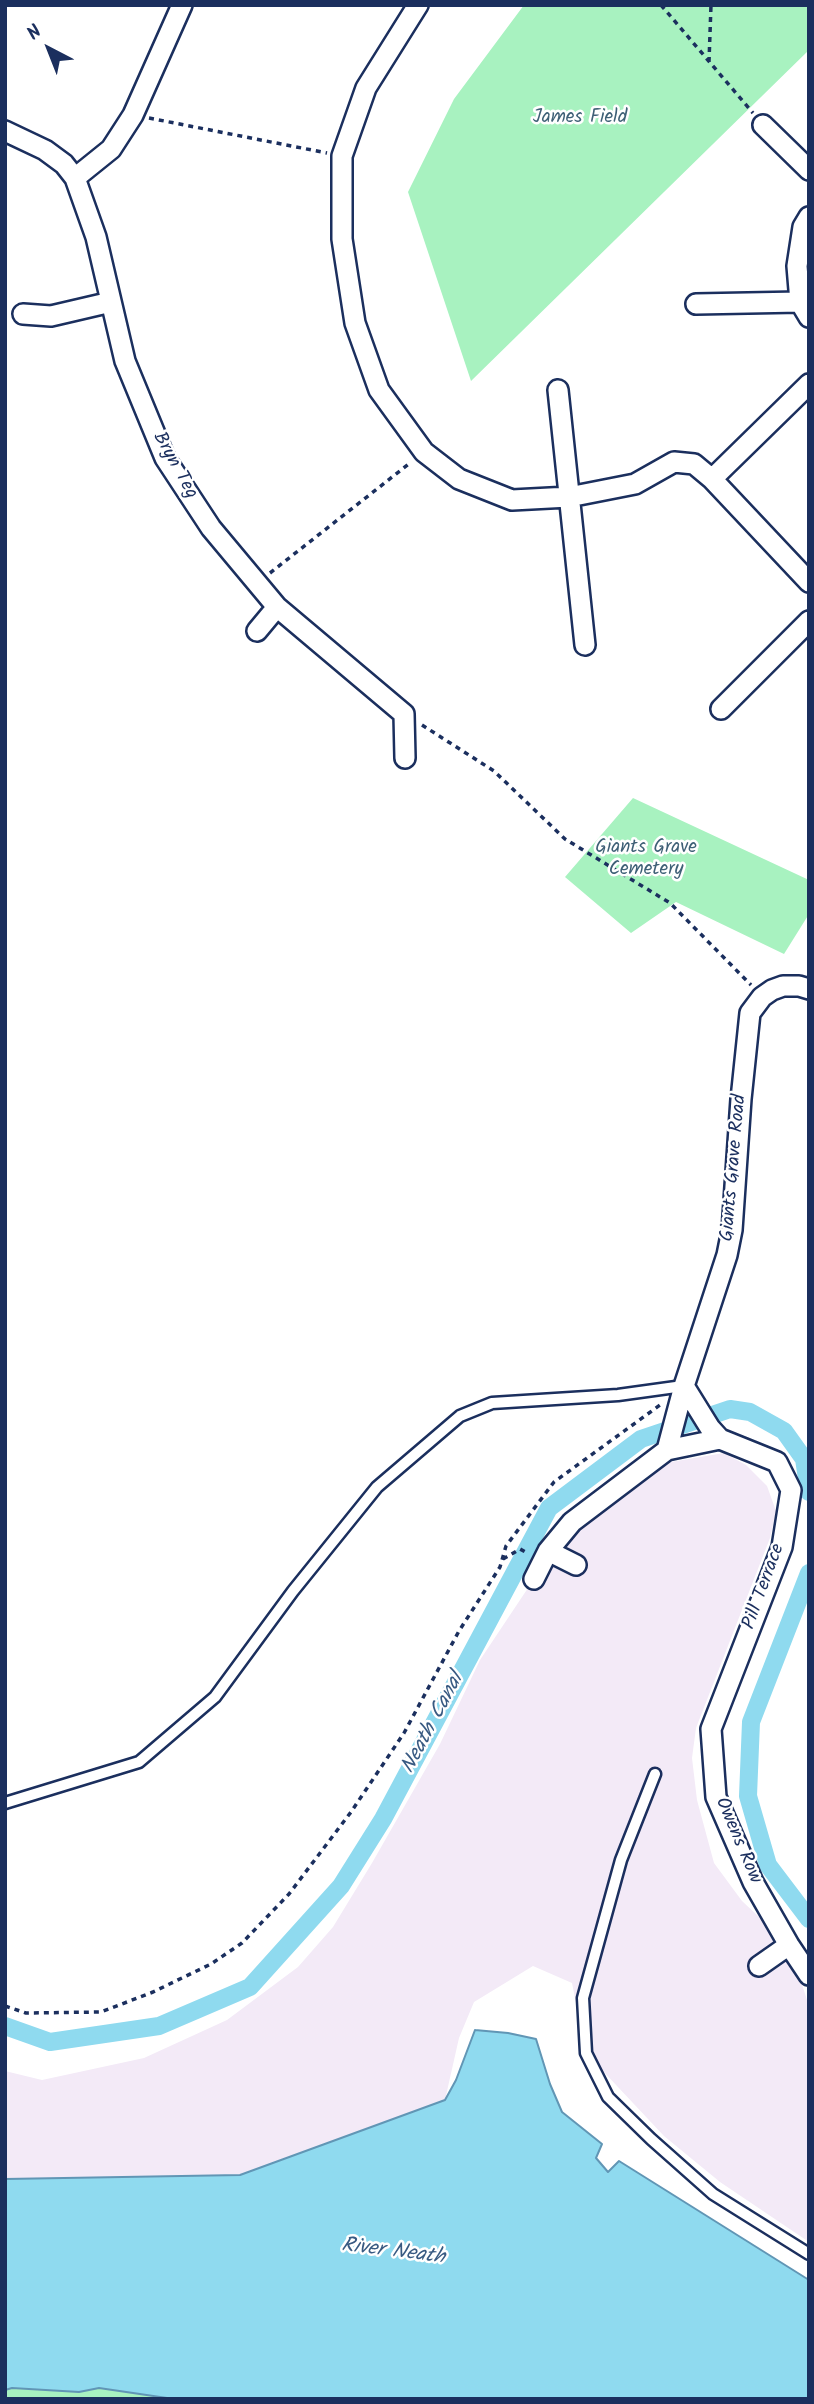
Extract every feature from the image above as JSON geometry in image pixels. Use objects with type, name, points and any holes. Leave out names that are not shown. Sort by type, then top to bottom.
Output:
[{"type":"street","points":[[75,178],[111,149],[133,115],[182,5]]},
{"type":"street","points":[[418,5],[366,88],[342,156],[342,239],[355,323],[379,390],[424,452],[460,479],[512,500],[569,497],[635,484],[674,462],[694,464],[712,479],[809,582]]},
{"type":"street","points":[[763,125],[809,170]]},
{"type":"street","name":"Bryn Teg","points":[[6,131],[45,150],[64,164],[75,178],[96,237],[125,362],[165,458],[211,528],[277,607],[404,714]]},
{"type":"street","points":[[696,304],[805,310],[797,266],[803,227],[809,217]]},
{"type":"street","points":[[23,314],[51,316],[111,302]]},
{"type":"street","points":[[712,479],[809,384]]},
{"type":"street","points":[[558,390],[585,645]]},
{"type":"street","points":[[257,631],[277,607]]},
{"type":"street","points":[[721,709],[809,621]]},
{"type":"street","points":[[404,714],[405,758]]},
{"type":"street","points":[[762,997],[783,986],[809,989]]},
{"type":"street","name":"Giants Grave Road","points":[[668,1446],[684,1386],[727,1255],[733,1222],[747,1028],[750,1013],[762,997]]},
{"type":"street","points":[[534,1579],[548,1551],[572,1522],[668,1446],[715,1433],[684,1386]]},
{"type":"street","name":"Pill Terrace","points":[[711,1729],[782,1547],[791,1490],[777,1461],[715,1433]]},
{"type":"street","points":[[548,1551],[576,1565]]},
{"type":"street","name":"Owens Row","points":[[711,1729],[716,1797],[753,1882],[809,1975]]},
{"type":"street","points":[[758,1966],[789,1945]]},
{"type":"lane","points":[[5,1803],[139,1762],[215,1697],[293,1591],[377,1487],[460,1416],[492,1403],[618,1395],[684,1386]]},
{"type":"lane","points":[[655,1774],[621,1860],[583,1998],[586,2053],[608,2097],[651,2139],[713,2194],[809,2254]]},
{"type":"path","points":[[661,5],[763,125]]},
{"type":"path","points":[[709,62],[711,5]]},
{"type":"path","points":[[133,115],[342,156]]},
{"type":"path","points":[[257,583],[424,452]]},
{"type":"path","points":[[404,714],[494,771],[565,839],[670,903],[762,997]]},
{"type":"path","points":[[5,2006],[26,2013],[101,2012],[153,1992],[212,1964],[242,1943],[289,1894],[351,1812],[404,1733],[459,1631],[500,1567],[506,1546],[554,1482],[684,1386]]},
{"type":"path","points":[[502,1559],[520,1549]]},
{"type":"shaded area","points":[[724,1453],[746,1465],[767,1486],[776,1511],[770,1538],[696,1728],[692,1758],[697,1800],[714,1863],[742,1901],[789,1945],[809,2006],[809,2242],[720,2182],[664,2136],[586,2053],[572,1983],[533,1966],[474,2002],[459,2038],[445,2100],[240,2175],[5,2179],[5,2071],[42,2080],[144,2058],[227,2020],[298,1967],[333,1927],[372,1863],[440,1744],[480,1660],[534,1579],[548,1551],[665,1463]]},
{"type":"green space","name":"James Field","points":[[524,5],[809,5],[809,50],[471,381],[408,192],[454,99]]},
{"type":"green space","name":"Giants Grave Cemetery","points":[[633,798],[809,880],[809,914],[784,954],[676,902],[631,933],[565,877]]},
{"type":"green space","points":[[12,2388],[79,2392],[99,2388],[167,2398],[272,2399],[5,2399],[5,2390]]},
{"type":"water","name":"River Neath","points":[[475,2030],[536,2039],[562,2112],[602,2144],[596,2158],[608,2172],[619,2161],[809,2280],[809,2399],[167,2398],[99,2388],[79,2392],[12,2388],[5,2390],[5,2179],[240,2175],[445,2100],[456,2080]]},
{"type":"waterway","name":"Neath Canal","points":[[5,2026],[50,2042],[159,2026],[250,1987],[341,1886],[383,1819],[549,1508],[641,1439],[730,1409],[750,1412],[784,1431],[804,1459],[809,1492]]},
{"type":"waterway","name":"Neath Canal","points":[[809,1573],[751,1722],[748,1796],[768,1865],[809,1919]]}]
